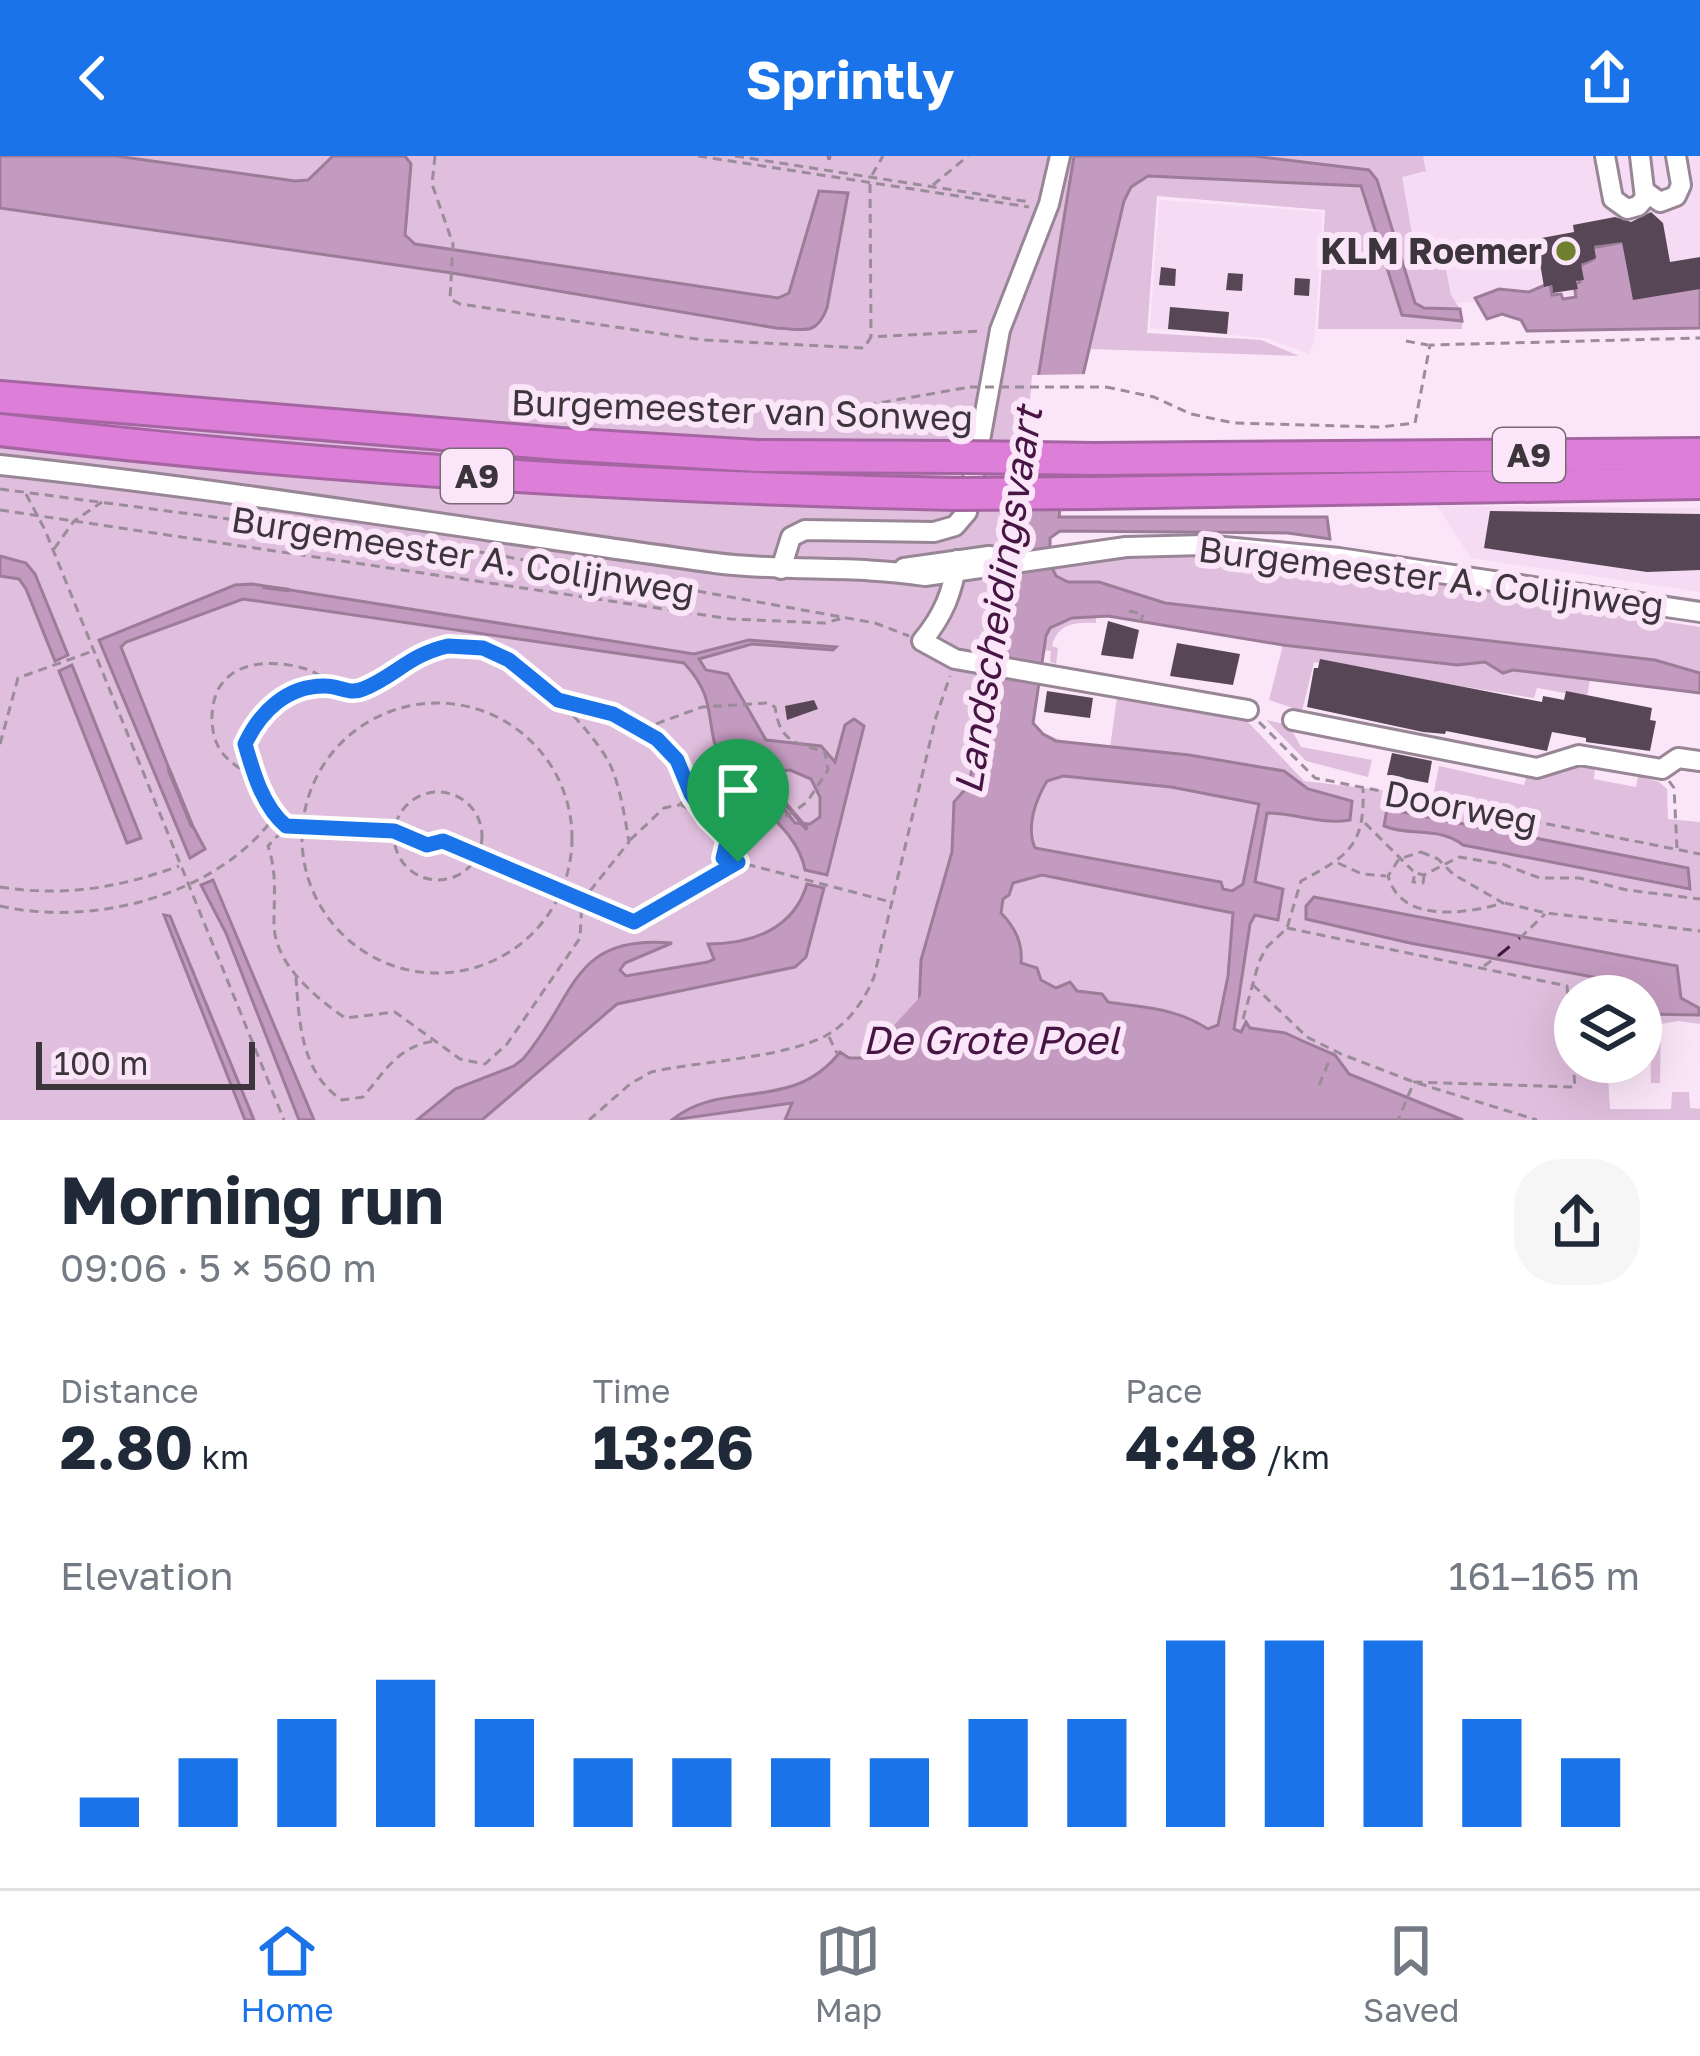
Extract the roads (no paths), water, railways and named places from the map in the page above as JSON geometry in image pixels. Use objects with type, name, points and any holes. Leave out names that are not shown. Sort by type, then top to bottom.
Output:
[{"type":"highway","name":"Burgemeester van Sonweg","points":[[0,398],[514,441],[758,456],[1095,459],[1700,454]]},
{"type":"highway","name":"A9","points":[[0,430],[499,478],[723,489],[955,494],[1700,483]]},
{"type":"street","points":[[1605,156],[1617,204],[1632,208],[1646,192],[1640,156]]},
{"type":"street","points":[[1646,192],[1660,202],[1676,196],[1681,185],[1676,156]]},
{"type":"street","points":[[781,568],[791,537],[805,530],[934,532],[955,526],[968,512],[1000,330],[1047,207],[1060,157]]},
{"type":"street","name":"Burgemeester A. Colijnweg","points":[[0,465],[194,486],[781,568],[891,571],[956,567],[988,556],[1018,560],[1160,545],[1252,548],[1700,612]]},
{"type":"street","points":[[956,567],[940,621],[922,641],[956,659],[1248,710]]},
{"type":"street","name":"Doorweg","points":[[1294,719],[1538,768],[1579,754],[1662,770],[1678,758],[1700,761]]},
{"type":"water","points":[[0,156],[116,156],[295,181],[308,180],[333,156],[405,156],[411,164],[405,235],[415,244],[778,298],[789,293],[819,191],[848,193],[827,308],[818,324],[801,330],[452,273],[0,208]]},
{"type":"water","name":"De Grote Poel","points":[[1074,156],[1253,156],[1369,170],[1377,180],[1415,303],[1424,308],[1460,309],[1462,321],[1402,315],[1361,186],[1148,176],[1131,187],[1124,201],[1067,443],[1059,517],[1327,517],[1330,539],[1288,533],[1060,531],[1050,538],[1050,564],[1056,576],[1068,582],[1099,582],[1165,603],[1655,660],[1700,673],[1700,693],[1513,670],[1503,673],[1485,662],[1457,665],[1283,645],[1108,616],[1072,618],[1050,628],[1033,723],[1043,734],[1056,741],[1284,771],[1308,789],[1352,801],[1350,820],[1267,813],[1255,882],[1283,889],[1278,920],[1255,915],[1250,924],[1234,1029],[1241,1032],[1246,1022],[1250,1028],[1285,1033],[1335,1055],[1349,1074],[1463,1120],[785,1120],[792,1103],[672,1120],[713,1100],[801,1083],[840,1052],[849,1058],[878,1058],[909,1029],[919,1010],[921,960],[952,852],[954,802],[969,785],[982,715],[1010,633],[1025,542],[1035,397]],"holes":[[[1063,776],[1171,787],[1259,804],[1243,884],[1232,891],[1223,889],[1221,882],[1035,848],[1032,823],[1039,797],[1047,781]],[[1042,875],[1233,913],[1218,1025],[1208,1029],[1172,1013],[1108,1002],[1102,994],[1077,991],[1070,982],[1056,988],[1041,980],[1037,968],[1021,963],[1017,936],[1001,913],[1003,899],[1013,883]]]},
{"type":"water","points":[[1623,242],[1700,286],[1700,328],[1527,331],[1521,320],[1502,314],[1487,319],[1475,298],[1499,289],[1529,292],[1550,283],[1552,295],[1576,297],[1578,267],[1594,259],[1592,248]]},
{"type":"water","points":[[0,556],[26,563],[35,574],[68,655],[55,661],[26,589],[19,579],[0,576]]},
{"type":"water","points":[[235,585],[694,654],[749,640],[836,647],[752,644],[699,659],[706,670],[728,674],[766,740],[821,746],[835,762],[845,725],[854,719],[864,726],[827,875],[805,870],[792,840],[725,766],[703,691],[684,663],[243,599],[121,647],[205,849],[190,858],[99,640]],"holes":[[[790,770],[811,779],[820,797],[820,817],[810,824],[795,823],[768,788],[765,772]]]},
{"type":"water","points":[[72,665],[141,838],[127,843],[59,671]]},
{"type":"water","points":[[1387,809],[1688,868],[1690,889],[1394,829],[1384,826]]},
{"type":"water","points":[[213,880],[314,1120],[299,1120],[226,933],[201,885]]},
{"type":"water","points":[[807,884],[824,888],[806,957],[795,967],[617,1004],[482,1120],[417,1120],[455,1089],[523,1059],[595,959],[614,948],[672,943],[625,963],[620,970],[626,976],[708,962],[714,959],[708,944],[755,937],[782,923]]},
{"type":"water","points":[[1314,897],[1677,966],[1681,998],[1699,1008],[1699,1015],[1662,1014],[1662,975],[1582,975],[1410,943],[1306,919],[1306,906]]},
{"type":"water","points":[[164,915],[170,916],[254,1120],[245,1120]]},
{"type":"waterway","points":[[264,587],[288,590]]},
{"type":"waterway","points":[[169,770],[192,826]]},
{"type":"waterway","points":[[763,777],[806,828]]},
{"type":"waterway","name":"Landscheidingsvaart","points":[[861,1073],[930,997]]},
{"type":"place","name":"KLM Roemer","points":[[1566,251]]}]
